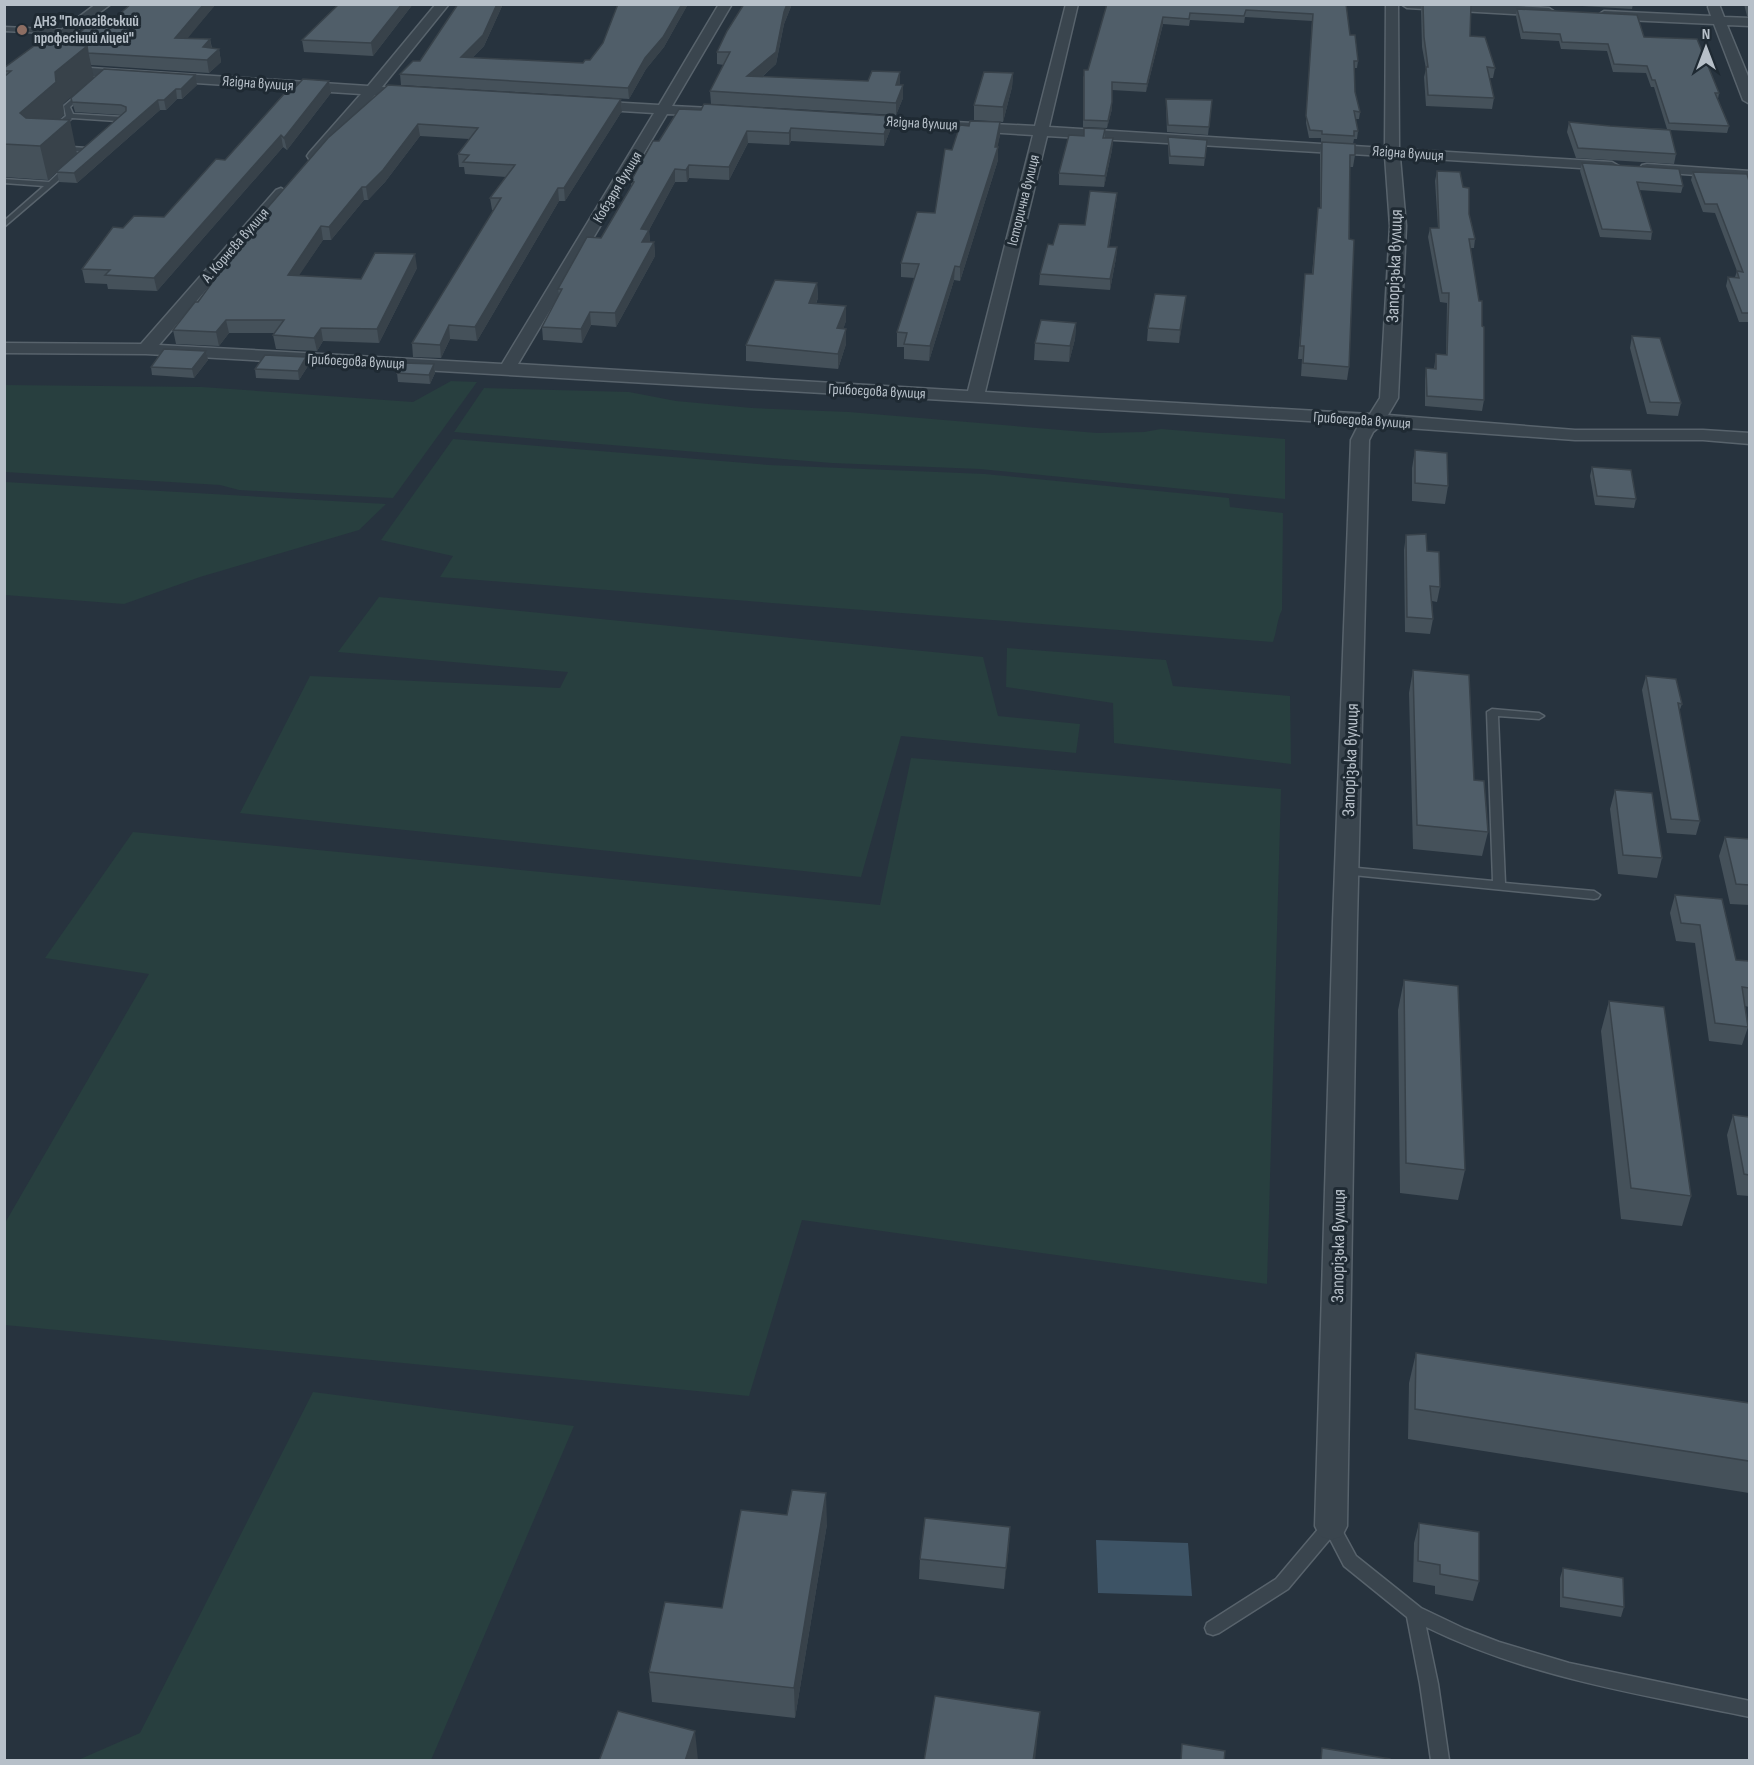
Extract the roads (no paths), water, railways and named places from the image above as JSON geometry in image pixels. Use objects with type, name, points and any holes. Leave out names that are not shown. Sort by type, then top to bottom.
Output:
[{"type":"street","points":[[4,80],[105,4]]},
{"type":"street","name":"А. Корнєва вулиця","points":[[146,350],[372,90],[443,4]]},
{"type":"street","name":"Кобзаря вулиця","points":[[507,369],[726,4]]},
{"type":"street","name":"Історична вулиця","points":[[975,396],[1072,4]]},
{"type":"street","name":"Запорізька вулиця","points":[[1331,1526],[1360,440],[1365,429],[1376,420],[1389,398],[1398,226],[1392,152],[1392,4]]},
{"type":"street","points":[[1407,4],[1563,12]]},
{"type":"street","points":[[1713,4],[1749,100]]},
{"type":"street","points":[[1587,14],[1749,22]]},
{"type":"street","name":"Ягідна вулиця","points":[[24,67],[102,76],[430,94]]},
{"type":"street","points":[[570,103],[722,113]]},
{"type":"street","name":"Ягідна вулиця","points":[[840,119],[1041,129],[1749,175]]},
{"type":"street","name":"Грибоєдова вулиця","points":[[4,348],[146,350],[975,396],[1376,420],[1575,435],[1703,435],[1749,439]]},
{"type":"lane","points":[[4,29],[70,32]]},
{"type":"lane","points":[[70,116],[66,106],[90,86]]},
{"type":"lane","points":[[81,157],[89,150],[123,120],[70,116],[34,147],[89,150]]},
{"type":"lane","points":[[4,225],[74,164]]},
{"type":"lane","points":[[4,181],[51,184]]},
{"type":"lane","points":[[1499,884],[1492,712],[1539,716]]},
{"type":"lane","points":[[1347,871],[1594,895]]},
{"type":"lane","points":[[1213,1628],[1282,1584],[1331,1526],[1350,1561],[1415,1613],[1464,1637],[1519,1656],[1614,1680],[1749,1709]]},
{"type":"lane","points":[[1415,1613],[1429,1684],[1440,1761]]},
{"type":"water","points":[[1096,1540],[1188,1543],[1192,1596],[1098,1593]]},
{"type":"place","name":"ДНЗ \"Пологівський професіний ліцей\"","points":[[22,30]]}]
